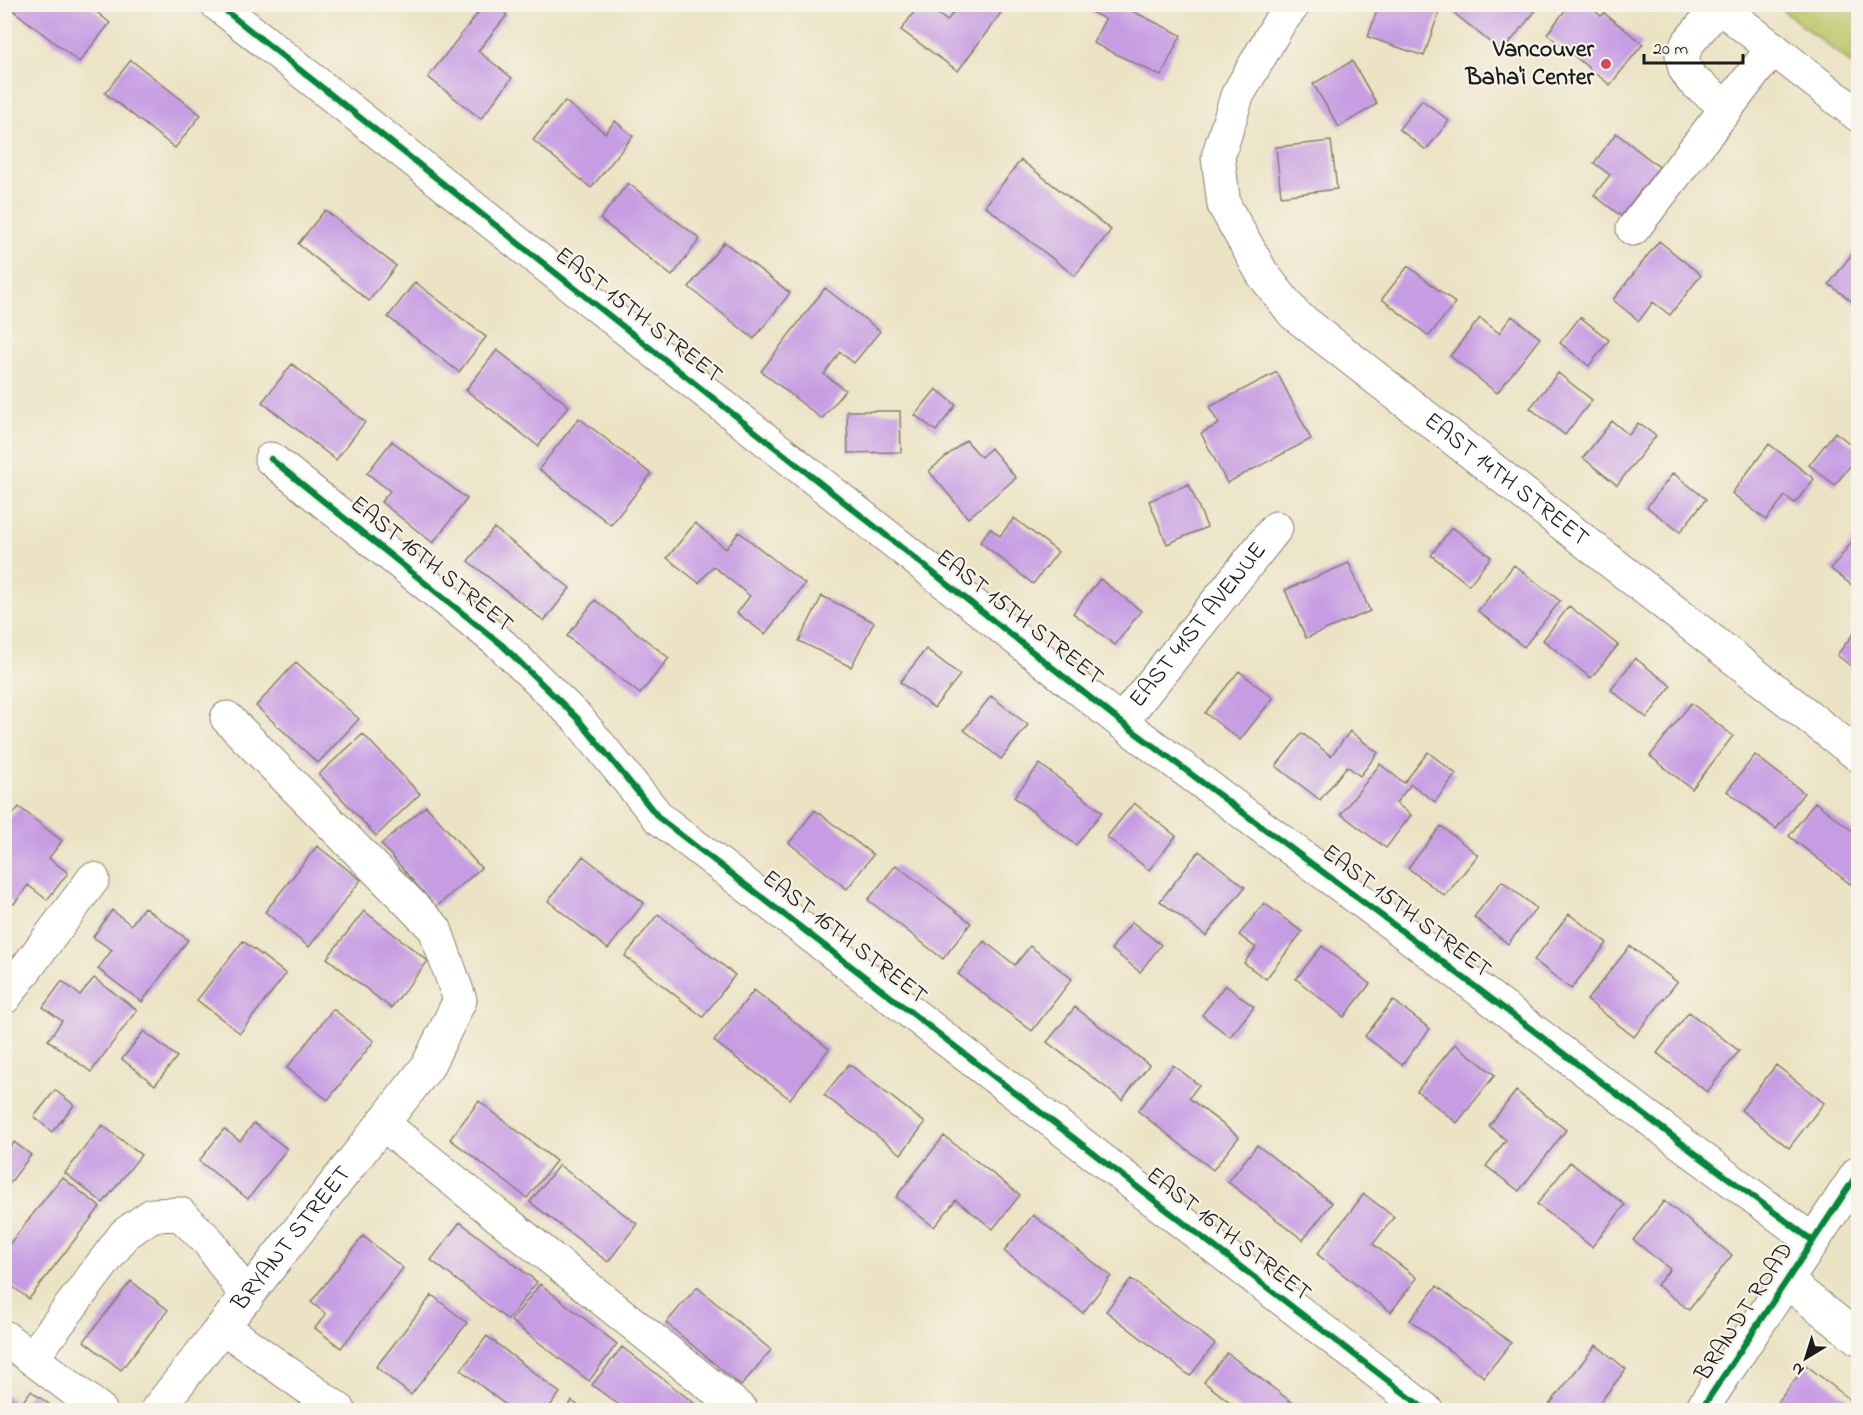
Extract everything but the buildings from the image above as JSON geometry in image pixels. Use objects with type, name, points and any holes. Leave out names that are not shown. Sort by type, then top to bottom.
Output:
[{"type":"street","name":"EAST 15TH STREET","points":[[217,4],[1120,722],[1813,1241]]},
{"type":"street","name":"EAST 14TH STREET","points":[[1294,4],[1279,22],[1237,96],[1218,157],[1224,205],[1262,273],[1294,314],[1858,755]]},
{"type":"street","points":[[1727,107],[1692,80],[1685,69],[1682,55],[1688,43],[1718,5],[1858,115]]},
{"type":"street","points":[[1633,229],[1773,48]]},
{"type":"street","name":"EAST 16TH STREET","points":[[271,459],[502,645],[578,718],[659,818],[1426,1410]]},
{"type":"street","name":"EAST 41ST AVENUE","points":[[1120,722],[1276,528]]},
{"type":"street","name":"BRYANT STREET","points":[[158,1410],[427,1067],[460,1000],[435,929],[227,718]]},
{"type":"street","points":[[4,998],[93,879]]},
{"type":"street","points":[[382,1124],[741,1410]]},
{"type":"street","name":"BRANDT ROAD","points":[[1701,1410],[1858,1173]]},
{"type":"street","points":[[32,1358],[125,1234],[152,1215],[180,1214],[208,1241],[247,1297]]},
{"type":"street","points":[[1786,1281],[1858,1338]]},
{"type":"street","points":[[223,1327],[339,1410]]},
{"type":"street","points":[[4,1337],[100,1410]]},
{"type":"green space","points":[[1776,5],[1858,5],[1858,69]]},
{"type":"cycle path","points":[[217,4],[1121,722],[1813,1241]]},
{"type":"cycle path","points":[[271,459],[502,645],[578,719],[659,818],[1426,1410]]},
{"type":"cycle path","points":[[1701,1410],[1858,1173]]},
{"type":"place","name":"Vancouver Baha'i Center","points":[[1606,64]]}]
